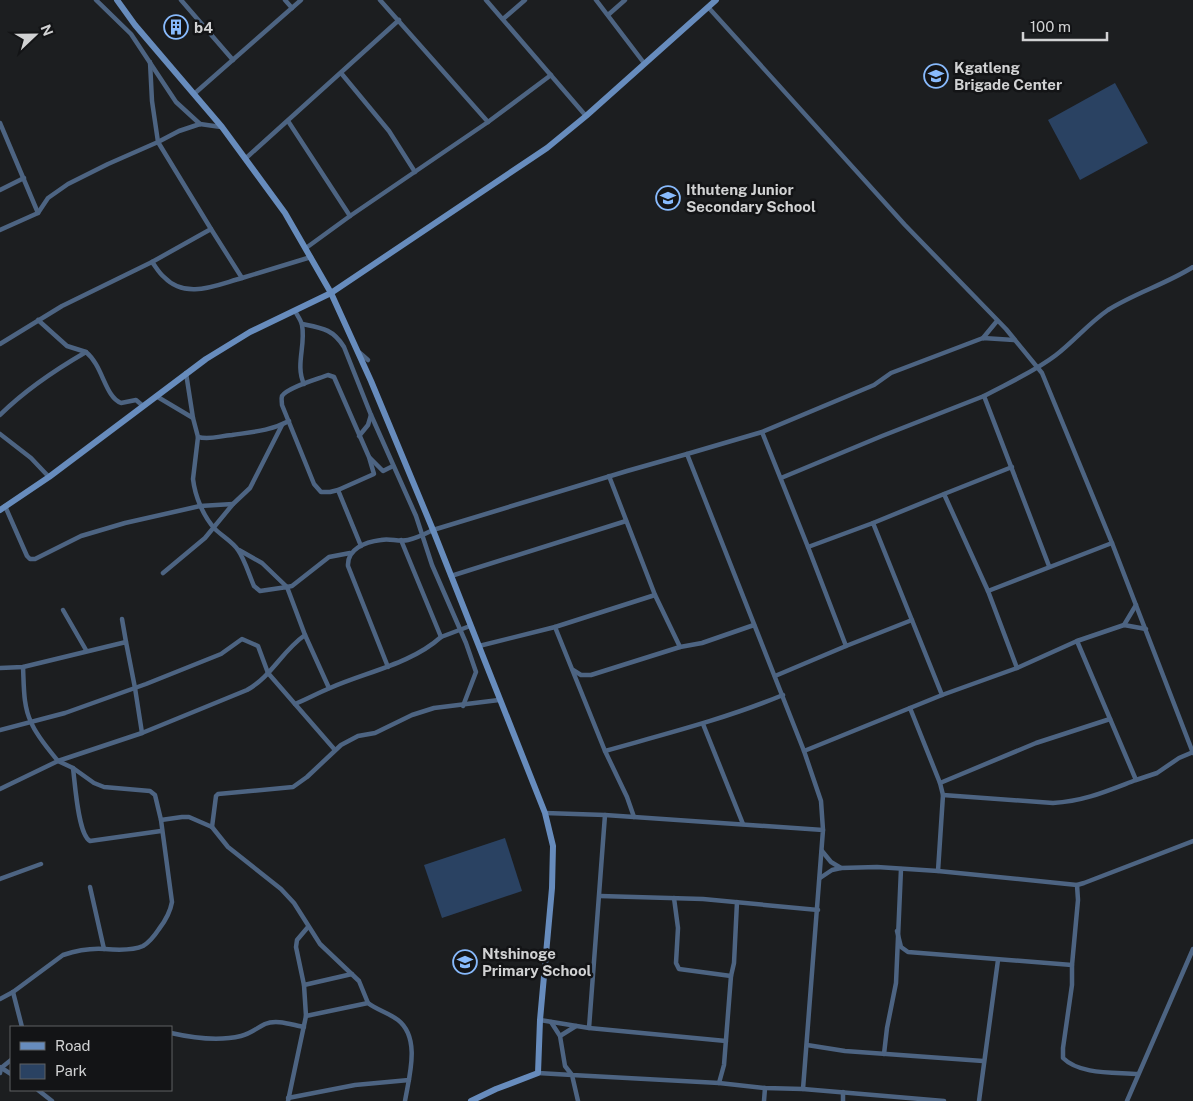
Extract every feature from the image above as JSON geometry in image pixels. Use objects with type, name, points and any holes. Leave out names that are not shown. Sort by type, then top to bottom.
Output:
[{"type":"street","points":[[96,0],[131,34],[176,102],[200,124]]},
{"type":"street","points":[[117,0],[135,25],[222,127],[285,213],[330,293],[371,381],[433,530],[545,813],[553,846],[552,888],[540,1020],[538,1073]]},
{"type":"street","points":[[181,0],[233,60]]},
{"type":"street","points":[[285,0],[292,8]]},
{"type":"street","points":[[194,94],[301,0]]},
{"type":"street","points":[[380,0],[488,122]]},
{"type":"street","points":[[486,0],[586,116]]},
{"type":"street","points":[[503,19],[525,0]]},
{"type":"street","points":[[596,0],[644,63]]},
{"type":"street","points":[[608,14],[625,0]]},
{"type":"street","points":[[233,504],[200,506],[125,523],[81,536],[35,560],[27,556],[3,508],[49,477],[186,373],[232,342],[330,293],[547,148],[586,116],[716,0]]},
{"type":"street","points":[[708,7],[905,225],[997,321],[1037,368],[1044,379],[1112,543],[1193,753],[1179,758],[1156,774],[1086,799],[1071,802],[1054,803],[943,795]]},
{"type":"street","points":[[245,159],[399,20]]},
{"type":"street","points":[[150,62],[152,101],[158,142],[242,278]]},
{"type":"street","points":[[341,73],[389,131],[415,172]]},
{"type":"street","points":[[306,248],[551,76]]},
{"type":"street","points":[[288,121],[350,216]]},
{"type":"street","points":[[0,123],[38,213]]},
{"type":"street","points":[[0,230],[38,213],[48,198],[68,184],[178,131],[200,124],[222,127]]},
{"type":"street","points":[[0,190],[24,178]]},
{"type":"street","points":[[0,344],[62,306],[152,262],[211,228]]},
{"type":"street","points":[[152,262],[164,277],[175,286],[184,289],[200,290],[311,257]]},
{"type":"street","points":[[781,478],[984,396],[1037,368],[1061,351],[1108,311],[1193,267]]},
{"type":"street","points":[[294,311],[302,324],[303,337],[299,371],[304,384]]},
{"type":"street","points":[[38,320],[68,346],[86,352],[93,358],[112,398],[121,403],[136,400],[144,406]]},
{"type":"street","points":[[983,338],[997,321]]},
{"type":"street","points":[[302,324],[317,327],[338,337],[344,347],[371,415],[416,516],[432,565],[466,643],[476,672],[462,706]]},
{"type":"street","points":[[238,549],[257,589],[260,591],[292,586],[330,557],[350,553],[361,546],[381,539],[401,540],[421,536],[433,530],[609,476],[762,432],[874,385],[891,373],[983,338],[1014,340]]},
{"type":"street","points":[[357,351],[368,360]]},
{"type":"street","points":[[0,415],[32,388],[86,352]]},
{"type":"street","points":[[186,373],[198,437],[192,479],[200,506],[214,528],[238,549],[262,563],[287,587],[305,636],[330,688]]},
{"type":"street","points":[[374,474],[369,457],[358,436],[334,377],[328,375],[295,388],[282,396],[282,405],[314,484],[321,492],[338,490],[393,466]]},
{"type":"street","points":[[156,396],[193,418]]},
{"type":"street","points":[[984,396],[1049,566]]},
{"type":"street","points":[[358,436],[368,425],[371,415]]},
{"type":"street","points":[[198,437],[211,439],[253,433],[282,425],[289,421]]},
{"type":"street","points":[[163,573],[214,528],[233,504],[250,488],[282,425]]},
{"type":"street","points":[[762,432],[846,646]]},
{"type":"street","points":[[0,434],[31,458],[49,477]]},
{"type":"street","points":[[687,454],[783,695],[821,800],[822,851],[803,1089]]},
{"type":"street","points":[[369,457],[383,471]]},
{"type":"street","points":[[808,547],[874,523],[1012,467]]},
{"type":"street","points":[[609,476],[655,596],[680,647]]},
{"type":"street","points":[[338,490],[361,546]]},
{"type":"street","points":[[944,494],[988,591],[1017,668]]},
{"type":"street","points":[[451,576],[626,521]]},
{"type":"street","points":[[874,523],[942,695]]},
{"type":"street","points":[[401,540],[441,637]]},
{"type":"street","points":[[988,591],[1112,543]]},
{"type":"street","points":[[350,553],[348,566],[388,667]]},
{"type":"street","points":[[479,646],[555,627],[655,596]]},
{"type":"street","points":[[1124,625],[1136,605]]},
{"type":"street","points":[[64,610],[86,650]]},
{"type":"street","points":[[122,619],[136,688],[142,733]]},
{"type":"street","points":[[775,676],[912,620]]},
{"type":"street","points":[[573,670],[581,675],[591,675],[680,647],[702,643],[754,625]]},
{"type":"street","points":[[804,751],[942,695],[1017,668],[1078,641],[1124,625],[1146,629]]},
{"type":"street","points":[[295,704],[330,688],[388,667],[434,643],[441,637],[470,626]]},
{"type":"street","points":[[555,627],[634,817]]},
{"type":"street","points":[[0,789],[58,761],[142,733],[247,690],[268,674],[288,649],[305,636]]},
{"type":"street","points":[[0,730],[65,713],[136,688],[221,654],[242,639],[258,646],[268,674],[336,750]]},
{"type":"street","points":[[1078,641],[1136,780]]},
{"type":"street","points":[[0,668],[22,667],[86,650],[126,642]]},
{"type":"street","points":[[0,999],[13,992],[63,955],[104,949],[123,950],[143,946],[153,938],[170,912],[172,902],[161,820],[155,795],[150,791],[104,787],[58,761],[31,722],[26,704],[22,667]]},
{"type":"street","points":[[605,751],[703,724],[783,695]]},
{"type":"street","points":[[212,827],[216,796],[218,794],[293,787],[307,777],[336,750],[358,736],[375,733],[412,715],[434,708],[499,700]]},
{"type":"street","points":[[910,708],[943,795],[938,871]]},
{"type":"street","points":[[940,783],[1036,742],[1110,719]]},
{"type":"street","points":[[703,724],[743,824]]},
{"type":"street","points":[[73,768],[81,824],[84,837],[87,840],[161,830]]},
{"type":"street","points":[[545,813],[605,815],[823,830]]},
{"type":"street","points":[[589,1028],[605,815]]},
{"type":"street","points":[[161,820],[182,816],[212,827],[228,848],[281,889],[294,904],[320,944],[352,974],[363,988],[368,1002],[398,1020],[410,1035],[412,1064],[405,1101]]},
{"type":"street","points":[[820,878],[832,870],[841,868],[901,869],[1077,885],[1084,884],[1193,841]]},
{"type":"street","points":[[822,851],[831,862],[841,868]]},
{"type":"street","points":[[0,879],[41,864]]},
{"type":"street","points":[[884,1054],[896,983],[901,869]]},
{"type":"street","points":[[1077,885],[1077,917],[1072,985],[1063,1058],[1070,1065],[1081,1070],[1138,1074]]},
{"type":"street","points":[[90,887],[104,949]]},
{"type":"street","points":[[600,896],[737,902],[818,910]]},
{"type":"street","points":[[674,898],[678,922],[676,963],[678,969],[730,976]]},
{"type":"street","points":[[719,1083],[724,1065],[730,976],[734,963],[737,902]]},
{"type":"street","points":[[308,927],[297,940],[296,947],[304,985],[306,1016],[288,1100],[355,1085],[409,1080]]},
{"type":"street","points":[[897,931],[901,947],[908,952],[1072,965]]},
{"type":"street","points":[[1127,1101],[1193,948]]},
{"type":"street","points":[[978,1101],[998,960]]},
{"type":"street","points":[[304,985],[352,974]]},
{"type":"street","points":[[13,992],[22,1026]]},
{"type":"street","points":[[306,1016],[368,1002]]},
{"type":"street","points":[[540,1020],[589,1028],[726,1041]]},
{"type":"street","points":[[172,1033],[185,1036],[231,1037],[246,1035],[271,1022],[304,1027]]},
{"type":"street","points":[[551,1022],[560,1036],[565,1066],[572,1075],[578,1101]]},
{"type":"street","points":[[560,1036],[576,1026]]},
{"type":"street","points":[[807,1045],[884,1054],[983,1061]]},
{"type":"street","points":[[0,1069],[10,1061]]},
{"type":"street","points":[[471,1101],[538,1073],[719,1083],[944,1101]]},
{"type":"street","points":[[764,1101],[765,1088]]},
{"type":"street","points":[[39,1091],[52,1101]]},
{"type":"street","points":[[843,1092],[843,1101]]},
{"type":"green space","points":[[1115,83],[1148,143],[1080,180],[1048,120]]},
{"type":"green space","points":[[505,838],[522,891],[442,918],[424,865]]},
{"type":"place","name":"b4","points":[[176,27]]},
{"type":"place","name":"Kgatleng Brigade Center","points":[[936,76]]},
{"type":"place","name":"Ithuteng Junior Secondary School","points":[[668,198]]},
{"type":"place","name":"Ntshinoge Primary School","points":[[465,962]]}]
